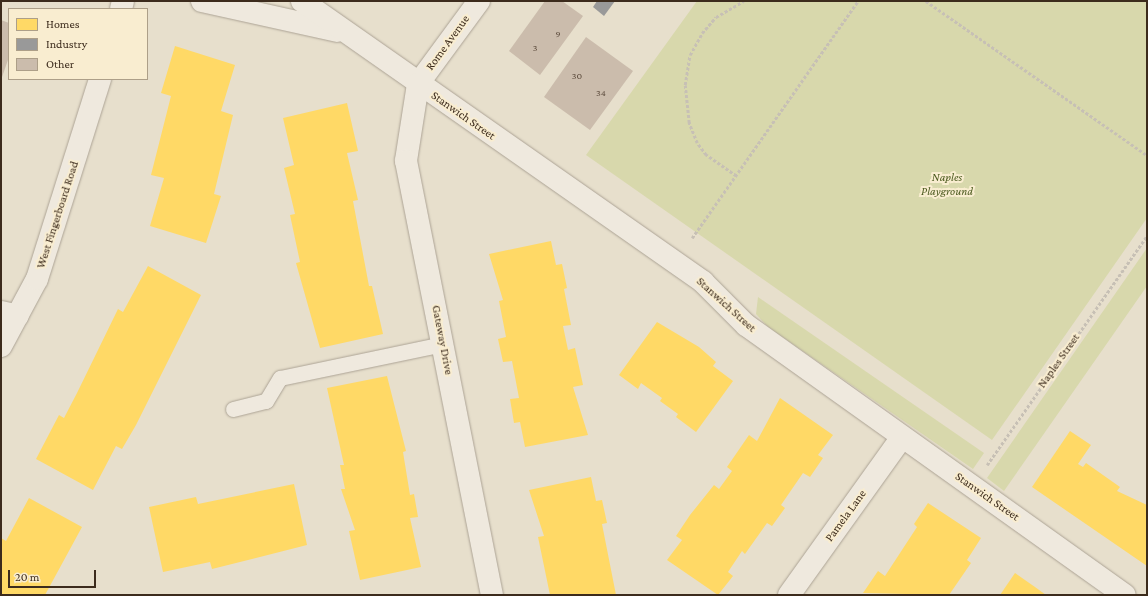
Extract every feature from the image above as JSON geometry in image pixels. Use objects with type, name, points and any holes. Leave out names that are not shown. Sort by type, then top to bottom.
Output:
[{"type":"street","name":"Stanwich Street","points":[[202,1],[344,33]]},
{"type":"street","name":"Stanwich Street","points":[[302,1],[344,33],[703,282],[746,325],[1125,595]]},
{"type":"street","name":"Rome Avenue","points":[[418,84],[479,1]]},
{"type":"street","name":"West Fingerboard Road","points":[[1,346],[10,314],[37,279],[100,80]]},
{"type":"street","name":"Gateway Drive","points":[[418,84],[406,161],[492,595]]},
{"type":"street","name":"Pamela Lane","points":[[789,595],[902,437]]},
{"type":"lane","points":[[233,409],[266,401],[280,378],[443,344]]},
{"type":"path","points":[[736,176],[711,159],[697,143],[689,123],[685,85],[690,55],[702,33],[716,17],[744,1]]},
{"type":"path","points":[[692,238],[858,1]]},
{"type":"path","points":[[926,1],[1147,155]]},
{"type":"path","name":"Naples Street","points":[[972,486],[1147,236]]},
{"type":"green space","name":"Naples Playground","points":[[697,1],[1147,1],[1147,218],[992,440],[586,155]]},
{"type":"green space","points":[[1147,248],[1147,286],[1004,491],[987,478]]},
{"type":"green space","points":[[758,297],[984,453],[973,469],[768,327],[756,314]]},
{"type":"building: Homes","points":[[175,46],[235,65],[221,111],[233,115],[214,194],[221,196],[206,243],[150,226],[164,178],[151,175],[171,96],[161,93]]},
{"type":"building: Homes","points":[[347,103],[358,151],[347,153],[358,200],[353,201],[369,286],[372,286],[383,334],[320,348],[296,263],[300,262],[290,215],[295,214],[284,168],[294,165],[283,118]]},
{"type":"building: Homes","points":[[551,241],[556,265],[562,264],[567,288],[564,289],[571,325],[563,326],[568,350],[575,348],[583,385],[573,387],[588,435],[525,447],[520,422],[514,423],[510,399],[519,398],[512,361],[503,362],[498,339],[506,337],[499,301],[503,300],[489,254]]},
{"type":"building: Homes","points":[[148,266],[201,295],[136,425],[122,449],[116,446],[93,490],[36,459],[59,415],[64,418],[118,309],[123,312]]},
{"type":"building: Homes","points":[[657,322],[699,347],[716,362],[713,366],[733,381],[696,432],[676,417],[678,414],[660,401],[662,398],[641,383],[638,389],[619,375]]},
{"type":"building: Homes","points":[[387,376],[406,451],[403,452],[410,495],[414,494],[418,517],[410,518],[421,567],[360,580],[349,531],[355,530],[341,489],[345,489],[340,465],[344,465],[327,388]]},
{"type":"building: Homes","points":[[780,398],[833,435],[818,455],[823,458],[810,477],[803,473],[781,505],[785,508],[772,526],[767,523],[745,554],[742,551],[728,572],[733,576],[718,595],[667,560],[682,540],[676,536],[690,515],[714,485],[719,489],[732,471],[727,467],[749,435],[757,441]]},
{"type":"building: Homes","points":[[1070,431],[1091,445],[1078,464],[1083,467],[1086,463],[1120,487],[1117,491],[1147,505],[1147,566],[1032,487]]},
{"type":"building: Homes","points":[[591,477],[596,501],[602,500],[607,523],[602,524],[616,595],[550,595],[538,537],[544,536],[529,490]]},
{"type":"building: Homes","points":[[294,484],[307,545],[212,569],[210,562],[163,572],[149,507],[196,497],[198,504]]},
{"type":"building: Homes","points":[[29,498],[82,527],[45,595],[1,595],[1,538],[6,541]]},
{"type":"building: Homes","points":[[928,503],[981,538],[967,560],[971,563],[949,595],[863,593],[878,571],[885,576],[917,527],[914,524]]},
{"type":"building: Homes","points":[[1015,573],[1035,587],[1046,595],[1000,595]]},
{"type":"building: Industry","points":[[597,1],[615,1],[604,16],[593,7]]},
{"type":"building: Other","points":[[545,1],[562,1],[583,16],[540,75],[509,51]]},
{"type":"building: Other","points":[[1,20],[8,23],[8,60],[1,80]]},
{"type":"building: Other","points":[[586,37],[633,71],[590,130],[544,97]]}]
